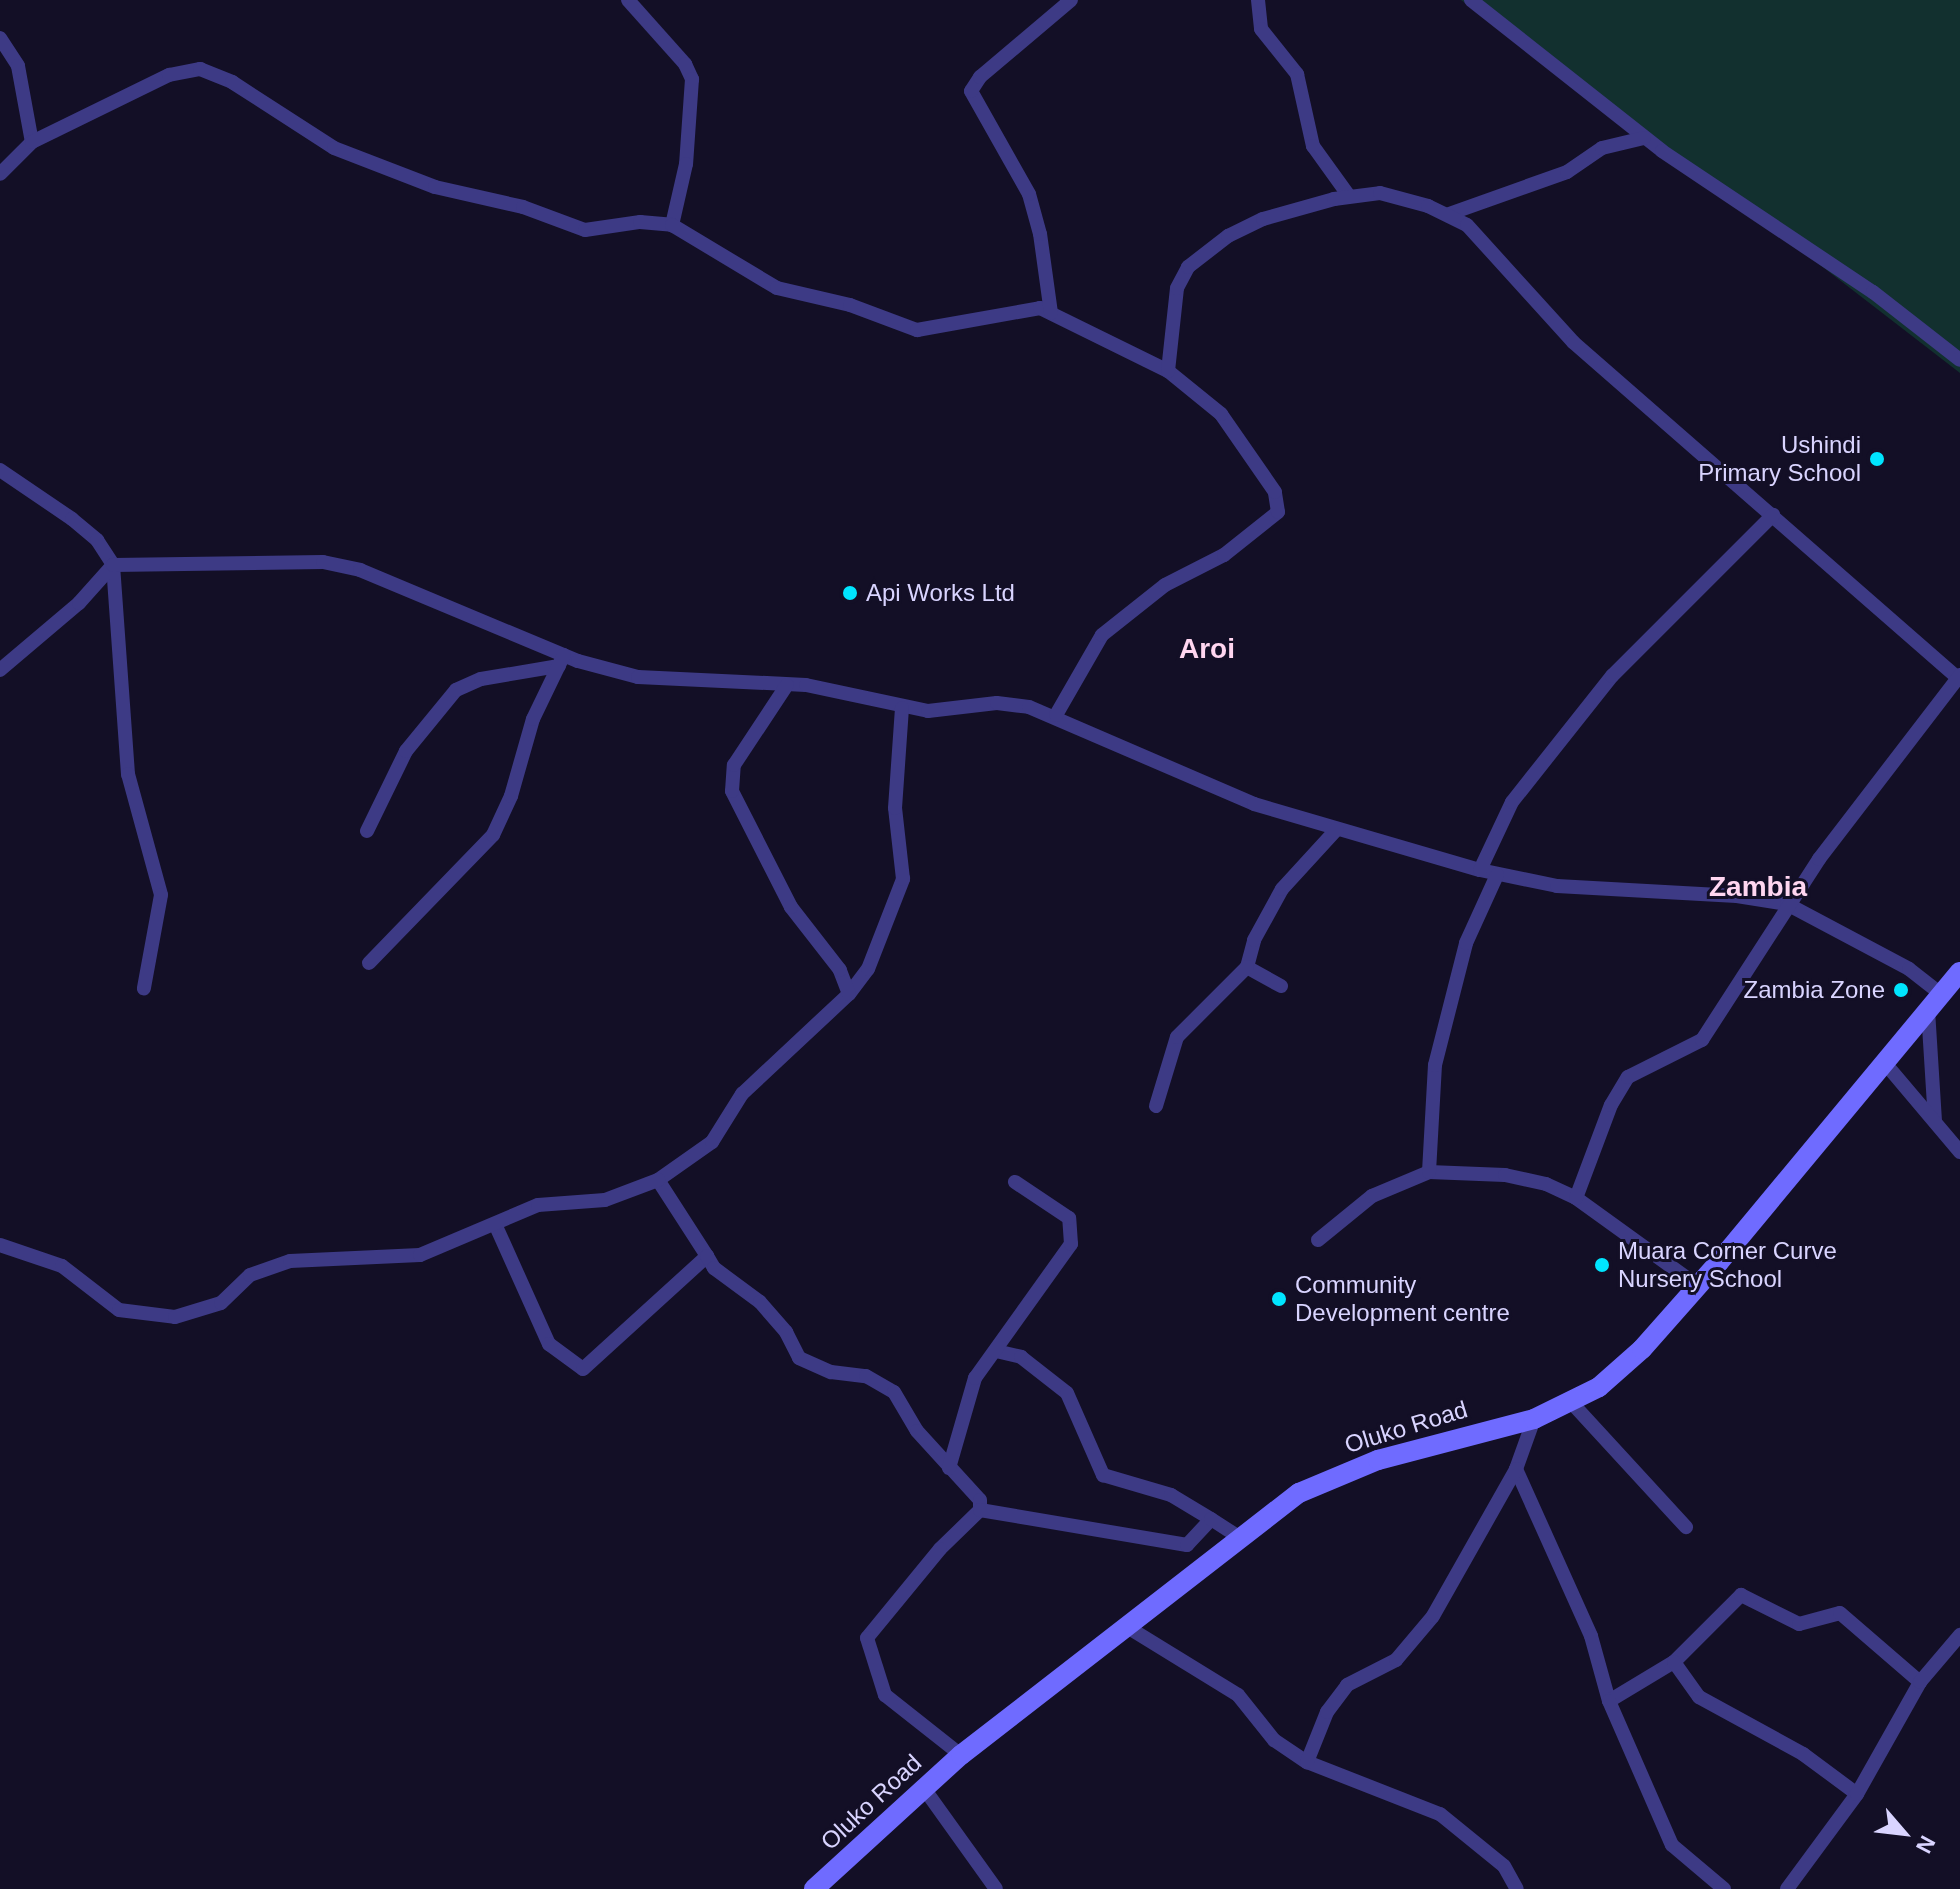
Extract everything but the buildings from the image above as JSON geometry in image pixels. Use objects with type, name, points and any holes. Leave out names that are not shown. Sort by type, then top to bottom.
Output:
[{"type":"main road","name":"Oluko Road","points":[[814,1889],[961,1755],[1129,1628],[1239,1537],[1325,1480],[1443,1441],[1534,1419],[1599,1387],[1642,1349],[1698,1286],[1960,972]]},
{"type":"street","points":[[628,0],[685,64],[692,79],[686,164],[672,225]]},
{"type":"street","points":[[1051,313],[1040,234],[1029,194],[971,91],[980,77],[1071,0]]},
{"type":"street","points":[[1258,0],[1261,29],[1297,74],[1305,130],[1349,196]]},
{"type":"street","points":[[1471,0],[1644,138],[1873,292],[1960,360]]},
{"type":"street","points":[[0,38],[18,66],[32,142]]},
{"type":"street","points":[[0,174],[32,142],[169,75],[200,69],[232,82],[334,148],[435,187],[523,207],[585,230],[640,222],[672,225],[777,288],[850,305],[917,330],[1030,308],[1051,313],[1168,371],[1221,414],[1275,492],[1278,512],[1224,555],[1165,585],[1102,635],[1056,715]]},
{"type":"street","points":[[1449,214],[1567,172],[1602,148],[1644,138]]},
{"type":"street","points":[[1168,371],[1177,288],[1202,254],[1263,219],[1349,196],[1380,193],[1449,214],[1511,267],[1573,342],[1959,678],[1787,904],[1702,1040],[1628,1077],[1611,1105],[1576,1198]]},
{"type":"street","points":[[0,470],[97,540],[113,565],[128,774],[161,895],[144,988]]},
{"type":"street","points":[[1480,870],[1512,802],[1612,676],[1773,515]]},
{"type":"street","points":[[0,670],[79,603],[113,565],[303,560],[340,565],[561,660],[638,677],[787,685],[837,691],[902,708],[961,710],[997,703],[1056,715],[1254,804],[1497,875],[1557,886],[1737,896],[1787,904],[1909,969],[1941,994]]},
{"type":"street","points":[[367,831],[406,751],[456,690],[481,679],[561,660]]},
{"type":"street","points":[[369,963],[493,835],[511,796],[533,719],[561,660]]},
{"type":"street","points":[[787,685],[734,765],[732,791],[791,907],[840,970],[849,994]]},
{"type":"street","points":[[0,1245],[62,1266],[119,1310],[175,1317],[221,1303],[250,1275],[290,1261],[420,1255],[538,1205],[605,1200],[658,1180],[712,1142],[742,1094],[849,994],[868,969],[903,879],[895,808],[902,708]]},
{"type":"street","points":[[1156,1106],[1177,1037],[1247,967],[1264,917],[1282,889],[1337,829]]},
{"type":"street","points":[[1429,1172],[1435,1065],[1466,943],[1497,875]]},
{"type":"street","points":[[1247,967],[1281,986]]},
{"type":"street","points":[[1928,1010],[1935,1122]]},
{"type":"street","points":[[1884,1062],[1960,1152]]},
{"type":"street","points":[[1318,1240],[1372,1196],[1429,1172],[1505,1175],[1576,1198],[1698,1286]]},
{"type":"street","points":[[658,1180],[714,1268],[760,1302],[786,1332],[799,1358],[831,1372],[866,1376],[894,1392],[917,1431],[980,1500],[980,1510],[940,1549],[867,1638],[885,1695],[961,1755]]},
{"type":"street","points":[[949,1468],[966,1398],[1071,1244],[1069,1218],[1015,1182]]},
{"type":"street","points":[[495,1224],[549,1344],[583,1369],[707,1256]]},
{"type":"street","points":[[996,1351],[1021,1357],[1067,1393],[1103,1475],[1171,1495],[1239,1537]]},
{"type":"street","points":[[1571,1402],[1686,1527]]},
{"type":"street","points":[[1307,1762],[1327,1712],[1347,1685],[1396,1660],[1433,1616],[1516,1469],[1534,1419]]},
{"type":"street","points":[[1516,1469],[1591,1636],[1609,1701],[1672,1845],[1724,1889]]},
{"type":"street","points":[[980,1510],[1187,1545],[1211,1519]]},
{"type":"street","points":[[1609,1701],[1674,1662],[1741,1595],[1799,1624],[1840,1613],[1920,1682]]},
{"type":"street","points":[[1129,1628],[1238,1695],[1274,1740],[1307,1762],[1440,1814],[1504,1866],[1517,1889]]},
{"type":"street","points":[[1787,1889],[1857,1794],[1920,1682],[1960,1635]]},
{"type":"street","points":[[1674,1662],[1699,1697],[1803,1754],[1857,1794]]},
{"type":"street","points":[[923,1787],[996,1889]]},
{"type":"green space","points":[[1461,0],[1960,0],[1960,373],[1758,217]]},
{"type":"place","name":"Ushindi Primary School","points":[[1877,459]]},
{"type":"place","name":"Api Works Ltd","points":[[850,593]]},
{"type":"place","name":"Zambia Zone","points":[[1901,990]]},
{"type":"place","name":"Muara Corner Curve Nursery School","points":[[1602,1265]]},
{"type":"place","name":"Community Development centre","points":[[1279,1299]]},
{"type":"district","name":"Aroi","points":[[1207,649]]},
{"type":"district","name":"Zambia","points":[[1758,887]]}]
